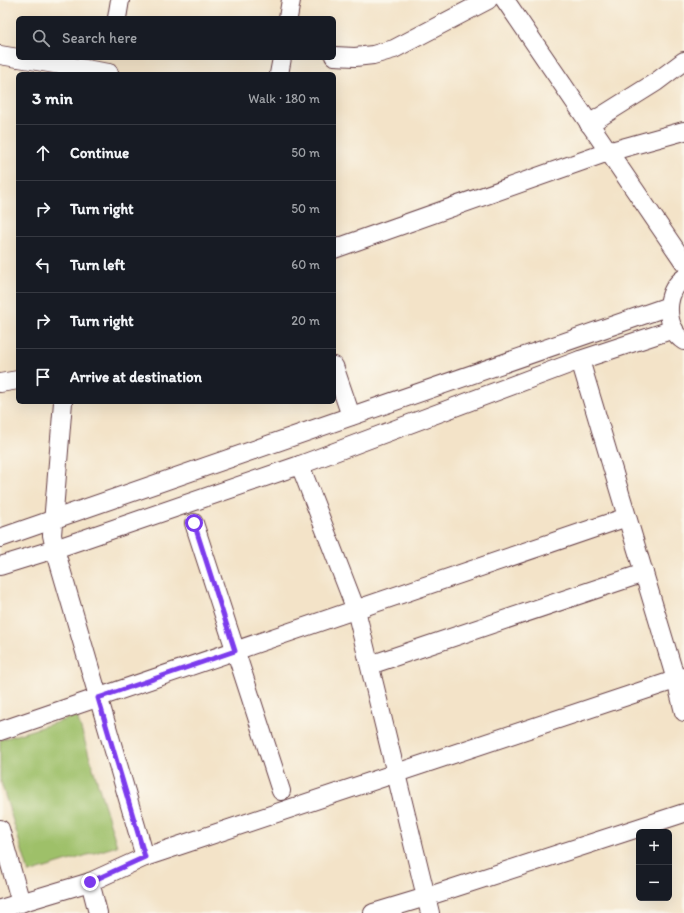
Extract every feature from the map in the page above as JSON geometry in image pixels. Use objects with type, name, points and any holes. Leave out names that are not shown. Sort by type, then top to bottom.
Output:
[{"type":"street","points":[[117,16],[120,0]]},
{"type":"street","points":[[288,16],[292,0]]},
{"type":"street","points":[[336,56],[355,57],[373,55],[394,49],[488,0]]},
{"type":"street","points":[[505,0],[684,262]]},
{"type":"street","points":[[0,55],[16,58]]},
{"type":"street","points":[[36,60],[109,68]]},
{"type":"street","points":[[279,72],[282,60]]},
{"type":"street","points":[[589,124],[656,82],[684,61]]},
{"type":"street","points":[[336,248],[608,152],[684,130]]},
{"type":"street","points":[[0,566],[55,549],[300,465],[580,360],[679,336],[670,320],[669,306],[672,293],[680,281],[684,278]]},
{"type":"street","points":[[0,538],[669,306]]},
{"type":"street","points":[[580,360],[644,573],[680,678],[684,712]]},
{"type":"street","points":[[336,372],[351,416]]},
{"type":"street","points":[[0,383],[16,380]]},
{"type":"street","points":[[63,404],[52,535],[145,857]]},
{"type":"street","points":[[300,465],[356,610],[428,905]]},
{"type":"street","points":[[0,732],[627,517]]},
{"type":"street","points":[[194,523],[281,791]]},
{"type":"street","points":[[370,665],[644,573]]},
{"type":"street","points":[[0,909],[90,882],[145,857],[680,678]]},
{"type":"street","points":[[373,913],[428,905],[684,813]]},
{"type":"street","points":[[0,829],[21,903]]},
{"type":"street","points":[[90,882],[98,913]]},
{"type":"green space","points":[[77,716],[117,846],[29,873],[0,779],[0,740]]},
{"type":"route","points":[[90,882],[145,857],[98,698],[235,651],[194,523]]}]
